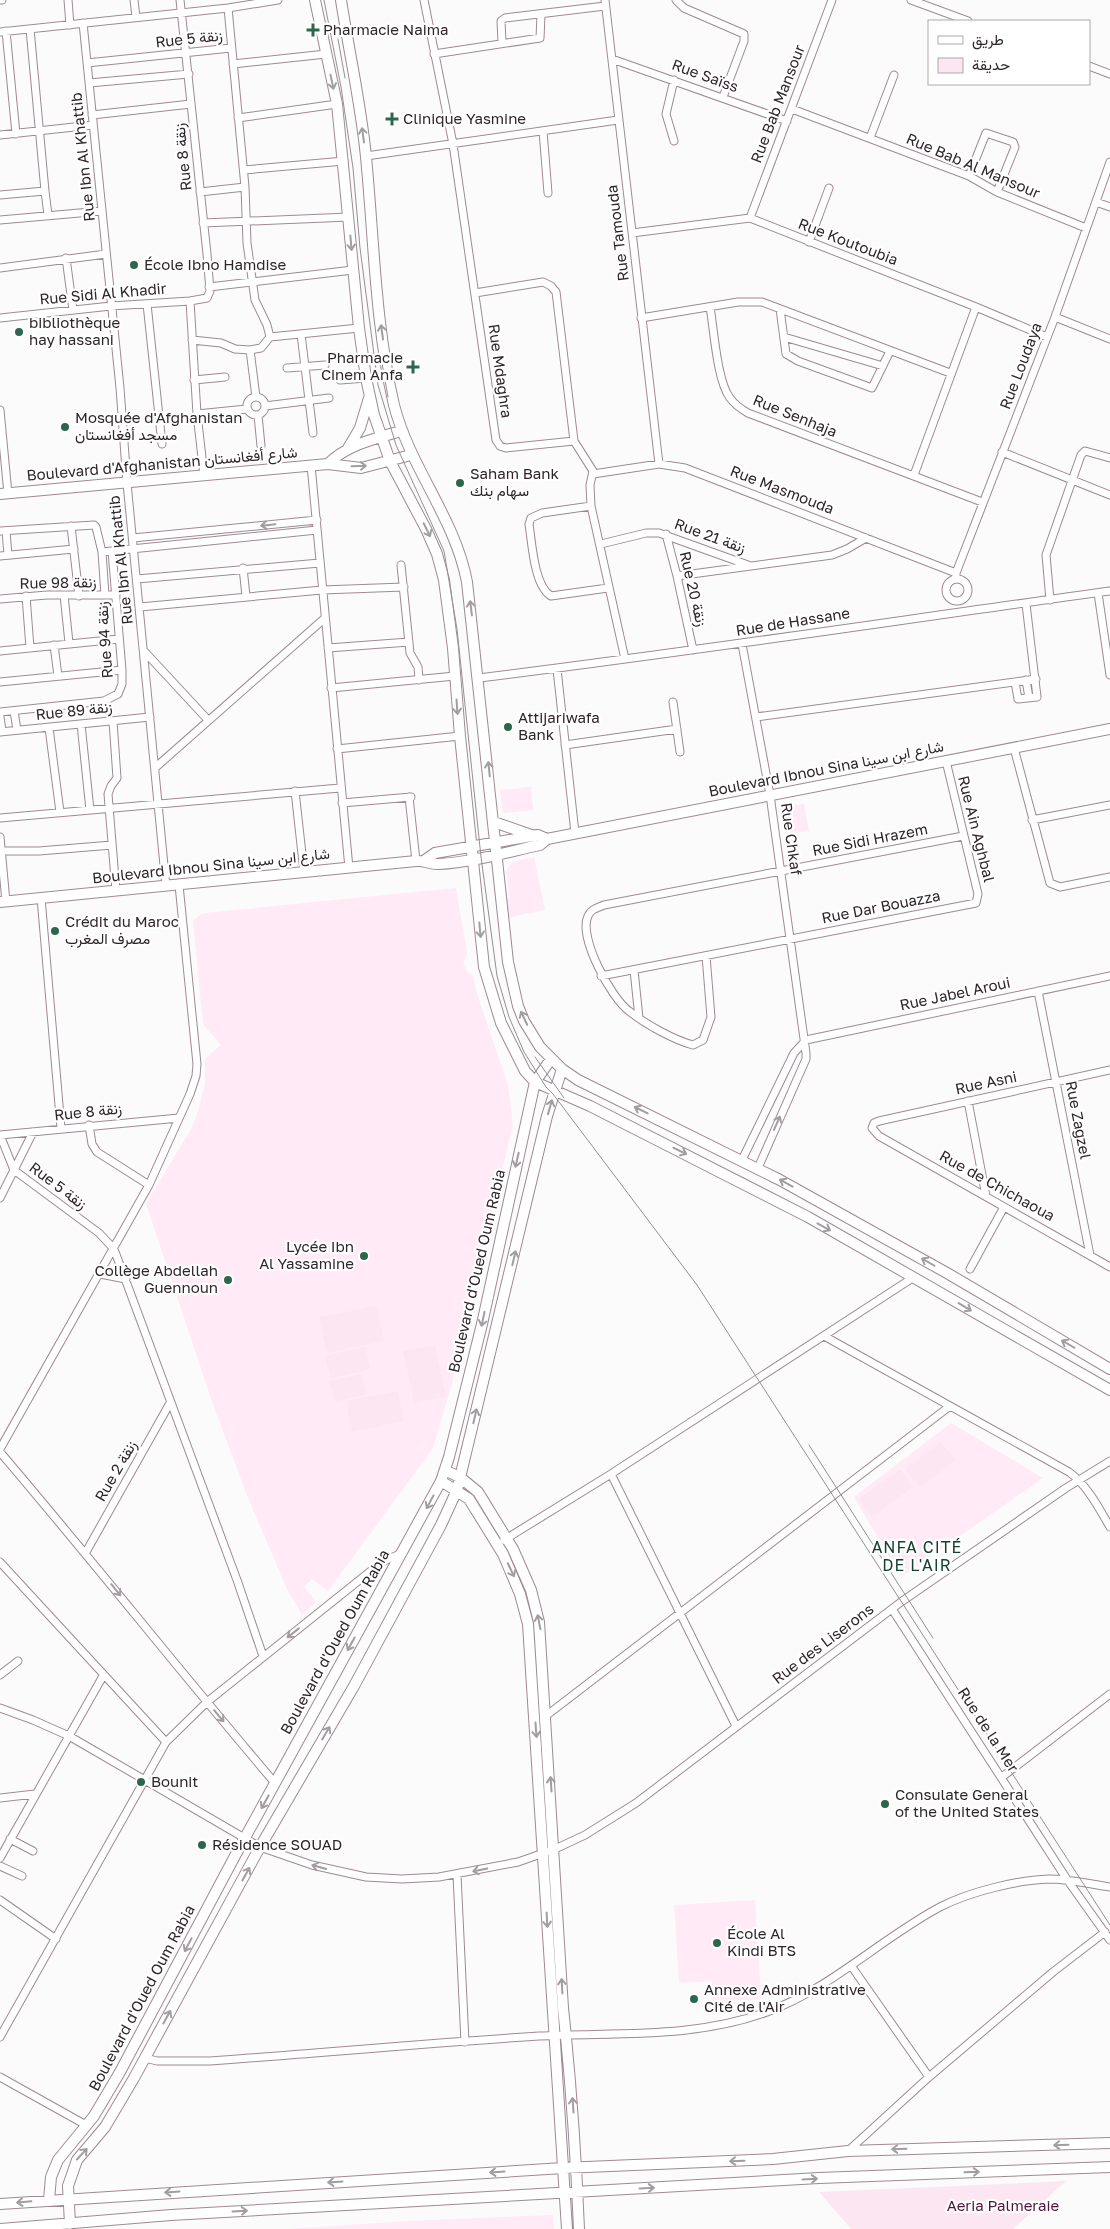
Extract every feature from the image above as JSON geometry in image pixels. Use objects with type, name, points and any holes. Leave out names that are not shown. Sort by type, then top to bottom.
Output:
[{"type":"main road","points":[[315,0],[337,104],[359,328],[369,397],[390,461],[438,554],[447,599],[486,974],[501,1023],[525,1071],[535,1082],[747,1185],[914,1277],[1110,1390]]},
{"type":"main road","points":[[341,0],[366,156],[380,316],[391,388],[401,431],[411,455],[448,522],[463,559],[470,596],[494,822],[504,942],[514,990],[524,1021],[540,1047],[562,1070],[578,1080],[758,1168],[930,1263],[1110,1369]]},
{"type":"main road","points":[[347,450],[360,428],[369,397]]},
{"type":"main road","points":[[328,464],[334,457],[347,450],[401,431]]},
{"type":"main road","name":"Boulevard d'Afghanistan شارع أفغانستان","points":[[4,494],[311,465],[328,464],[361,468],[411,455]]},
{"type":"main road","name":"Boulevard Ibnou Sina شارع ابن سينا","points":[[3,902],[421,861],[437,864],[473,853],[540,845],[547,839],[1110,729]]},
{"type":"main road","points":[[494,822],[535,836]]},
{"type":"main road","name":"Boulevard Ibnou Sina شارع ابن سينا","points":[[496,849],[538,835],[547,839]]},
{"type":"main road","name":"Boulevard d'Oued Oum Rabia","points":[[49,2200],[54,2168],[68,2146],[101,2106],[441,1481],[482,1324],[535,1082],[551,1059]]},
{"type":"main road","name":"Boulevard d'Oued Oum Rabia","points":[[70,2224],[69,2179],[77,2160],[105,2127],[145,2058],[260,1848],[354,1686],[441,1525],[457,1490],[554,1090],[562,1070]]},
{"type":"main road","points":[[445,1470],[461,1478],[478,1492],[507,1538],[526,1574],[538,1614],[542,1638],[566,2035],[577,2167],[579,2229]]},
{"type":"main road","points":[[441,1481],[469,1499],[497,1544],[515,1579],[525,1608],[529,1632],[566,2229]]},
{"type":"main road","points":[[0,2204],[577,2167],[773,2159],[848,2151],[1110,2143]]},
{"type":"main road","points":[[0,2229],[171,2215],[853,2176],[1110,2167]]},
{"type":"street","points":[[68,0],[70,25]]},
{"type":"street","points":[[134,0],[136,18]]},
{"type":"street","name":"Rue 8 زنقة","points":[[180,0],[189,74],[209,287],[208,298]]},
{"type":"street","points":[[16,134],[3,32],[228,8],[278,0]]},
{"type":"street","name":"Rue Mdaghra","points":[[424,0],[452,144],[496,440],[500,446],[506,448],[574,441]]},
{"type":"street","points":[[676,0],[684,8],[744,34],[744,41],[723,98]]},
{"type":"street","name":"Rue Bab Mansour","points":[[750,218],[832,0]]},
{"type":"street","points":[[911,0],[965,20]]},
{"type":"street","points":[[502,43],[501,21],[503,19],[541,15],[605,3]]},
{"type":"street","name":"Rue Tamouda","points":[[605,3],[659,464]]},
{"type":"street","points":[[228,8],[231,48]]},
{"type":"street","points":[[434,54],[541,38],[541,15]]},
{"type":"street","name":"Rue Ibn Al Khattib","points":[[83,23],[166,886]]},
{"type":"street","points":[[30,29],[48,215]]},
{"type":"street","name":"Rue 5 زنقة","points":[[87,63],[231,48],[244,170],[246,221],[252,282],[255,300],[267,325],[270,337]]},
{"type":"street","points":[[233,64],[326,54]]},
{"type":"street","name":"Rue Saïss","points":[[612,59],[787,121]]},
{"type":"street","points":[[1090,66],[1110,74]]},
{"type":"street","points":[[89,83],[189,74]]},
{"type":"street","points":[[870,138],[894,75]]},
{"type":"street","points":[[674,80],[666,114],[674,140]]},
{"type":"street","points":[[92,115],[191,104]]},
{"type":"street","points":[[238,118],[337,104]]},
{"type":"street","name":"Rue Bab Al Mansour","points":[[792,109],[969,176],[996,192],[1086,228]]},
{"type":"street","points":[[366,156],[618,120]]},
{"type":"street","points":[[0,135],[93,125]]},
{"type":"street","points":[[543,131],[548,192]]},
{"type":"street","points":[[969,176],[986,133],[1011,141],[1015,147],[996,192]]},
{"type":"street","points":[[244,170],[344,161]]},
{"type":"street","name":"Rue Loudaya","points":[[956,576],[982,502],[1055,318],[1110,162]]},
{"type":"street","points":[[200,192],[245,187]]},
{"type":"street","points":[[809,242],[829,188]]},
{"type":"street","points":[[0,195],[45,191]]},
{"type":"street","points":[[1096,202],[1110,207]]},
{"type":"street","points":[[0,220],[102,211]]},
{"type":"street","points":[[203,223],[349,217]]},
{"type":"street","name":"Rue Koutoubia","points":[[632,233],[750,218],[1047,337]]},
{"type":"street","points":[[0,268],[106,254]]},
{"type":"street","points":[[66,258],[73,310]]},
{"type":"street","points":[[209,287],[353,270]]},
{"type":"street","points":[[475,293],[543,282],[555,290],[574,441],[592,467],[593,474],[590,485],[592,506],[601,544],[608,588],[625,660]]},
{"type":"street","name":"Rue Sidi Al Khadir","points":[[0,318],[208,298]]},
{"type":"street","points":[[642,318],[751,300],[762,302],[950,372]]},
{"type":"street","points":[[190,301],[194,380],[204,474]]},
{"type":"street","points":[[147,304],[162,444]]},
{"type":"street","name":"Rue Senhaja","points":[[710,307],[722,380],[729,397],[738,406],[748,413],[765,420],[982,502]]},
{"type":"street","points":[[914,475],[950,372],[976,307]]},
{"type":"street","points":[[780,309],[788,357],[869,387],[874,387],[890,350]]},
{"type":"street","points":[[1055,318],[1110,339]]},
{"type":"street","points":[[192,340],[221,343],[235,349],[250,350],[260,348],[270,337],[359,328]]},
{"type":"street","points":[[301,334],[313,433]]},
{"type":"street","points":[[784,337],[883,366]]},
{"type":"street","points":[[250,350],[256,397]]},
{"type":"street","points":[[288,368],[325,365]]},
{"type":"street","points":[[194,380],[225,377]]},
{"type":"street","points":[[340,380],[366,378]]},
{"type":"street","points":[[256,397],[262,400],[265,406],[263,412],[258,415],[251,414],[247,409],[249,399],[256,397]]},
{"type":"street","points":[[265,406],[330,398]]},
{"type":"street","points":[[197,414],[247,409]]},
{"type":"street","points":[[0,410],[4,494]]},
{"type":"street","points":[[258,415],[261,446]]},
{"type":"street","points":[[1050,600],[1046,555],[1081,455],[1086,451],[1110,458]]},
{"type":"street","points":[[1002,452],[1110,495]]},
{"type":"street","name":"Rue Masmouda","points":[[593,474],[659,464],[680,467],[866,538],[956,576]]},
{"type":"street","points":[[311,465],[349,868]]},
{"type":"street","points":[[592,506],[542,513],[531,518],[529,524],[539,581],[545,592],[551,596],[608,588]]},
{"type":"street","points":[[133,538],[317,520]]},
{"type":"street","points":[[74,549],[4,555],[3,531],[93,524],[96,528],[102,552],[105,595]]},
{"type":"street","points":[[71,526],[79,596]]},
{"type":"street","points":[[102,552],[317,530]]},
{"type":"street","points":[[194,532],[196,541]]},
{"type":"street","name":"Rue 21 زنقة","points":[[601,544],[646,533],[666,534],[750,566]]},
{"type":"street","name":"Rue 20 زنقة","points":[[666,534],[693,650]]},
{"type":"street","points":[[677,576],[832,555],[866,538]]},
{"type":"street","name":"Rue 94 زنقة","points":[[0,712],[113,699],[121,689],[122,670],[112,551]]},
{"type":"street","points":[[137,579],[320,562]]},
{"type":"street","points":[[401,565],[410,653],[418,667],[419,680]]},
{"type":"street","points":[[243,568],[246,596]]},
{"type":"street","points":[[956,576],[967,587],[966,596],[958,601],[953,601],[946,594],[948,584],[956,576]]},
{"type":"street","points":[[140,607],[322,590],[404,587]]},
{"type":"street","name":"Rue de Hassane","points":[[479,678],[742,644],[826,630],[1110,591]]},
{"type":"street","points":[[1098,593],[1110,675]]},
{"type":"street","points":[[64,595],[69,643]]},
{"type":"street","name":"Rue 98 زنقة","points":[[0,599],[26,596],[116,595]]},
{"type":"street","points":[[26,596],[30,648]]},
{"type":"street","points":[[958,601],[960,612]]},
{"type":"street","points":[[1015,682],[1018,699],[1038,695],[1026,604]]},
{"type":"street","points":[[156,767],[325,618]]},
{"type":"street","points":[[0,651],[119,639]]},
{"type":"street","points":[[328,648],[409,642]]},
{"type":"street","name":"Rue Chkaf","points":[[742,644],[770,795],[806,1040],[806,1059],[758,1168]]},
{"type":"street","points":[[54,645],[58,676]]},
{"type":"street","points":[[143,650],[208,720]]},
{"type":"street","points":[[557,669],[575,834]]},
{"type":"street","points":[[0,682],[122,670]]},
{"type":"street","points":[[331,688],[455,676]]},
{"type":"street","points":[[756,717],[1036,679]]},
{"type":"street","points":[[1026,680],[1028,698]]},
{"type":"street","points":[[673,702],[680,752]]},
{"type":"street","points":[[14,711],[17,730]]},
{"type":"street","points":[[0,717],[1,732]]},
{"type":"street","name":"Rue 89 زنقة","points":[[1,732],[150,717]]},
{"type":"street","points":[[113,721],[117,778],[108,792],[116,891]]},
{"type":"street","points":[[81,724],[90,810]]},
{"type":"street","points":[[50,728],[60,812]]},
{"type":"street","points":[[565,745],[677,729]]},
{"type":"street","points":[[337,749],[460,736]]},
{"type":"street","points":[[1014,748],[1047,879],[1056,887],[1110,877]]},
{"type":"street","name":"Rue Ain Aghbal","points":[[946,761],[978,894],[976,903]]},
{"type":"street","points":[[0,818],[340,788]]},
{"type":"street","points":[[295,791],[304,872]]},
{"type":"street","points":[[342,803],[410,797],[421,861]]},
{"type":"street","points":[[1032,820],[1110,805]]},
{"type":"street","name":"Rue Sidi Hrazem","points":[[706,956],[711,1017],[709,1027],[700,1043],[690,1044],[639,1018],[628,1011],[615,997],[601,976],[586,924],[589,915],[596,908],[963,836]]},
{"type":"street","points":[[0,837],[3,902]]},
{"type":"street","points":[[1,851],[112,845]]},
{"type":"street","points":[[179,884],[197,1064],[194,1083],[149,1185],[0,1451],[86,1552],[207,1702],[276,1783]]},
{"type":"street","points":[[41,898],[61,1128]]},
{"type":"street","name":"Rue Dar Bouazza","points":[[601,976],[976,903]]},
{"type":"street","points":[[634,970],[639,1018]]},
{"type":"street","name":"Rue Jabel Aroui","points":[[806,1040],[1110,976]]},
{"type":"street","name":"Rue Zagzel","points":[[1038,991],[1090,1255]]},
{"type":"street","points":[[742,1160],[794,1053],[806,1040]]},
{"type":"street","name":"Rue Asni","points":[[872,1128],[874,1123],[879,1121],[1110,1070]]},
{"type":"street","points":[[968,1101],[986,1196]]},
{"type":"street","name":"Rue 8 زنقة","points":[[0,1135],[89,1125],[180,1118]]},
{"type":"street","points":[[89,1125],[92,1144],[97,1152],[149,1185]]},
{"type":"street","name":"Rue de Chichaoua","points":[[872,1128],[879,1136],[1110,1267]]},
{"type":"street","points":[[0,1198],[33,1132]]},
{"type":"street","name":"Rue 5 زنقة","points":[[0,1135],[14,1170],[98,1233],[114,1248]]},
{"type":"street","points":[[970,1269],[1004,1207]]},
{"type":"street","points":[[114,1248],[264,1656]]},
{"type":"street","points":[[100,1274],[126,1279]]},
{"type":"street","points":[[497,1544],[611,1474],[914,1277]]},
{"type":"street","points":[[824,1336],[1069,1472],[1079,1480],[1110,1527]]},
{"type":"street","name":"Rue 2 زنقة","points":[[86,1552],[170,1402]]},
{"type":"street","points":[[547,1714],[950,1406]]},
{"type":"street","name":"Rue des Liserons","points":[[0,1708],[69,1736],[260,1848],[321,1868],[366,1877],[412,1879],[457,1875],[497,1867],[543,1854],[599,1828],[636,1803],[892,1609],[1079,1480],[1110,1461]]},
{"type":"street","points":[[611,1474],[736,1726]]},
{"type":"street","points":[[0,2037],[166,1742],[207,1702],[264,1656],[382,1562],[402,1553]]},
{"type":"street","points":[[0,1562],[103,1676],[166,1742]]},
{"type":"street","name":"Rue de la Mer","points":[[892,1609],[1068,1881],[1110,1940]]},
{"type":"street","points":[[0,1675],[18,1661]]},
{"type":"street","points":[[0,1858],[103,1676]]},
{"type":"street","points":[[1002,1777],[1110,1694]]},
{"type":"street","points":[[0,1798],[35,1794]]},
{"type":"street","points":[[10,1839],[33,1851]]},
{"type":"street","points":[[0,1866],[22,1876]]},
{"type":"street","points":[[457,1875],[465,2042]]},
{"type":"street","points":[[145,2058],[156,2061],[210,2062],[566,2035],[664,2033],[725,2025],[766,2012],[798,1999],[852,1967],[912,1924],[959,1899],[1003,1886],[1050,1879],[1110,1887]]},
{"type":"street","points":[[0,1900],[56,1939]]},
{"type":"street","points":[[848,2151],[929,2077],[1053,1972],[1104,1932]]},
{"type":"street","points":[[852,1967],[929,2077]]},
{"type":"street","points":[[0,2077],[86,2125]]},
{"type":"shaded area","points":[[531,787],[533,810],[503,813],[500,790]]},
{"type":"shaded area","points":[[804,804],[809,831],[790,834],[786,812],[790,806]]},
{"type":"shaded area","points":[[534,857],[545,910],[506,918],[504,900],[510,899],[506,871],[512,862]]},
{"type":"shaded area","points":[[456,888],[467,953],[463,963],[467,972],[473,975],[476,991],[508,1085],[513,1125],[464,1328],[458,1328],[452,1357],[457,1360],[433,1448],[328,1591],[312,1579],[304,1587],[316,1602],[302,1615],[287,1589],[246,1493],[214,1407],[146,1204],[191,1129],[198,1112],[205,1083],[205,1059],[221,1045],[203,1024],[193,921],[205,913]]},
{"type":"shaded area","points":[[951,1423],[1043,1478],[901,1577],[854,1497]]},
{"type":"shaded area","name":"École Al Kindi BTS","points":[[755,1900],[761,1999],[713,2002],[712,1981],[679,1983],[674,1905]]},
{"type":"shaded area","points":[[553,2215],[554,2229],[288,2229],[408,2221]]},
{"type":"green space","points":[[377,1306],[384,1341],[327,1353],[319,1317]]},
{"type":"green space","points":[[435,1345],[446,1396],[414,1403],[403,1351]]},
{"type":"green space","points":[[365,1346],[371,1369],[331,1378],[325,1356]]},
{"type":"green space","points":[[361,1374],[367,1394],[335,1402],[329,1381]]},
{"type":"green space","points":[[398,1391],[404,1421],[352,1432],[346,1401]]},
{"type":"green space","points":[[941,1442],[956,1460],[920,1488],[905,1469]]},
{"type":"green space","points":[[900,1469],[913,1487],[872,1517],[859,1499]]},
{"type":"green space","name":"Aeria Palmeraie","points":[[1066,2181],[1013,2229],[851,2229],[819,2192]]},
{"type":"tram line","points":[[324,0],[341,87],[353,168],[360,248],[378,385],[396,445],[444,551],[457,629],[481,857],[497,976],[509,1017],[524,1052],[546,1087],[697,1285],[1110,1925]]},
{"type":"tram line","points":[[338,39],[345,78]]},
{"type":"tram line","points":[[382,363],[388,397]]},
{"type":"tram line","points":[[535,1057],[564,1098]]},
{"type":"tram line","points":[[809,1445],[933,1638]]},
{"type":"place","name":"Pharmacie Naima","points":[[313,30]]},
{"type":"place","name":"Clinique Yasmine","points":[[392,119]]},
{"type":"place","name":"École Ibno Hamdise","points":[[134,265]]},
{"type":"place","name":"bibliothèque hay hassani","points":[[19,332]]},
{"type":"place","name":"Pharmacie Cinem Anfa","points":[[413,367]]},
{"type":"place","name":"Mosquée d'Afghanistan مسجد أفغانستان","points":[[65,427]]},
{"type":"place","name":"Saham Bank سهام بنك","points":[[460,483]]},
{"type":"place","name":"Attijariwafa Bank","points":[[508,727]]},
{"type":"place","name":"Crédit du Maroc مصرف المغرب","points":[[55,931]]},
{"type":"place","name":"Lycée Ibn Al Yassamine","points":[[364,1256]]},
{"type":"place","name":"Collège Abdellah Guennoun","points":[[228,1280]]},
{"type":"place","name":"Bounit","points":[[141,1782]]},
{"type":"place","name":"Consulate General of the United States","points":[[885,1804]]},
{"type":"place","name":"Résidence SOUAD","points":[[202,1845]]},
{"type":"place","name":"École Al Kindi BTS","points":[[717,1943]]},
{"type":"place","name":"Annexe Administrative Cité de l'Air","points":[[694,1999]]},
{"type":"district","name":"ANFA CITÉ DE L'AIR","points":[[917,1556]]}]
